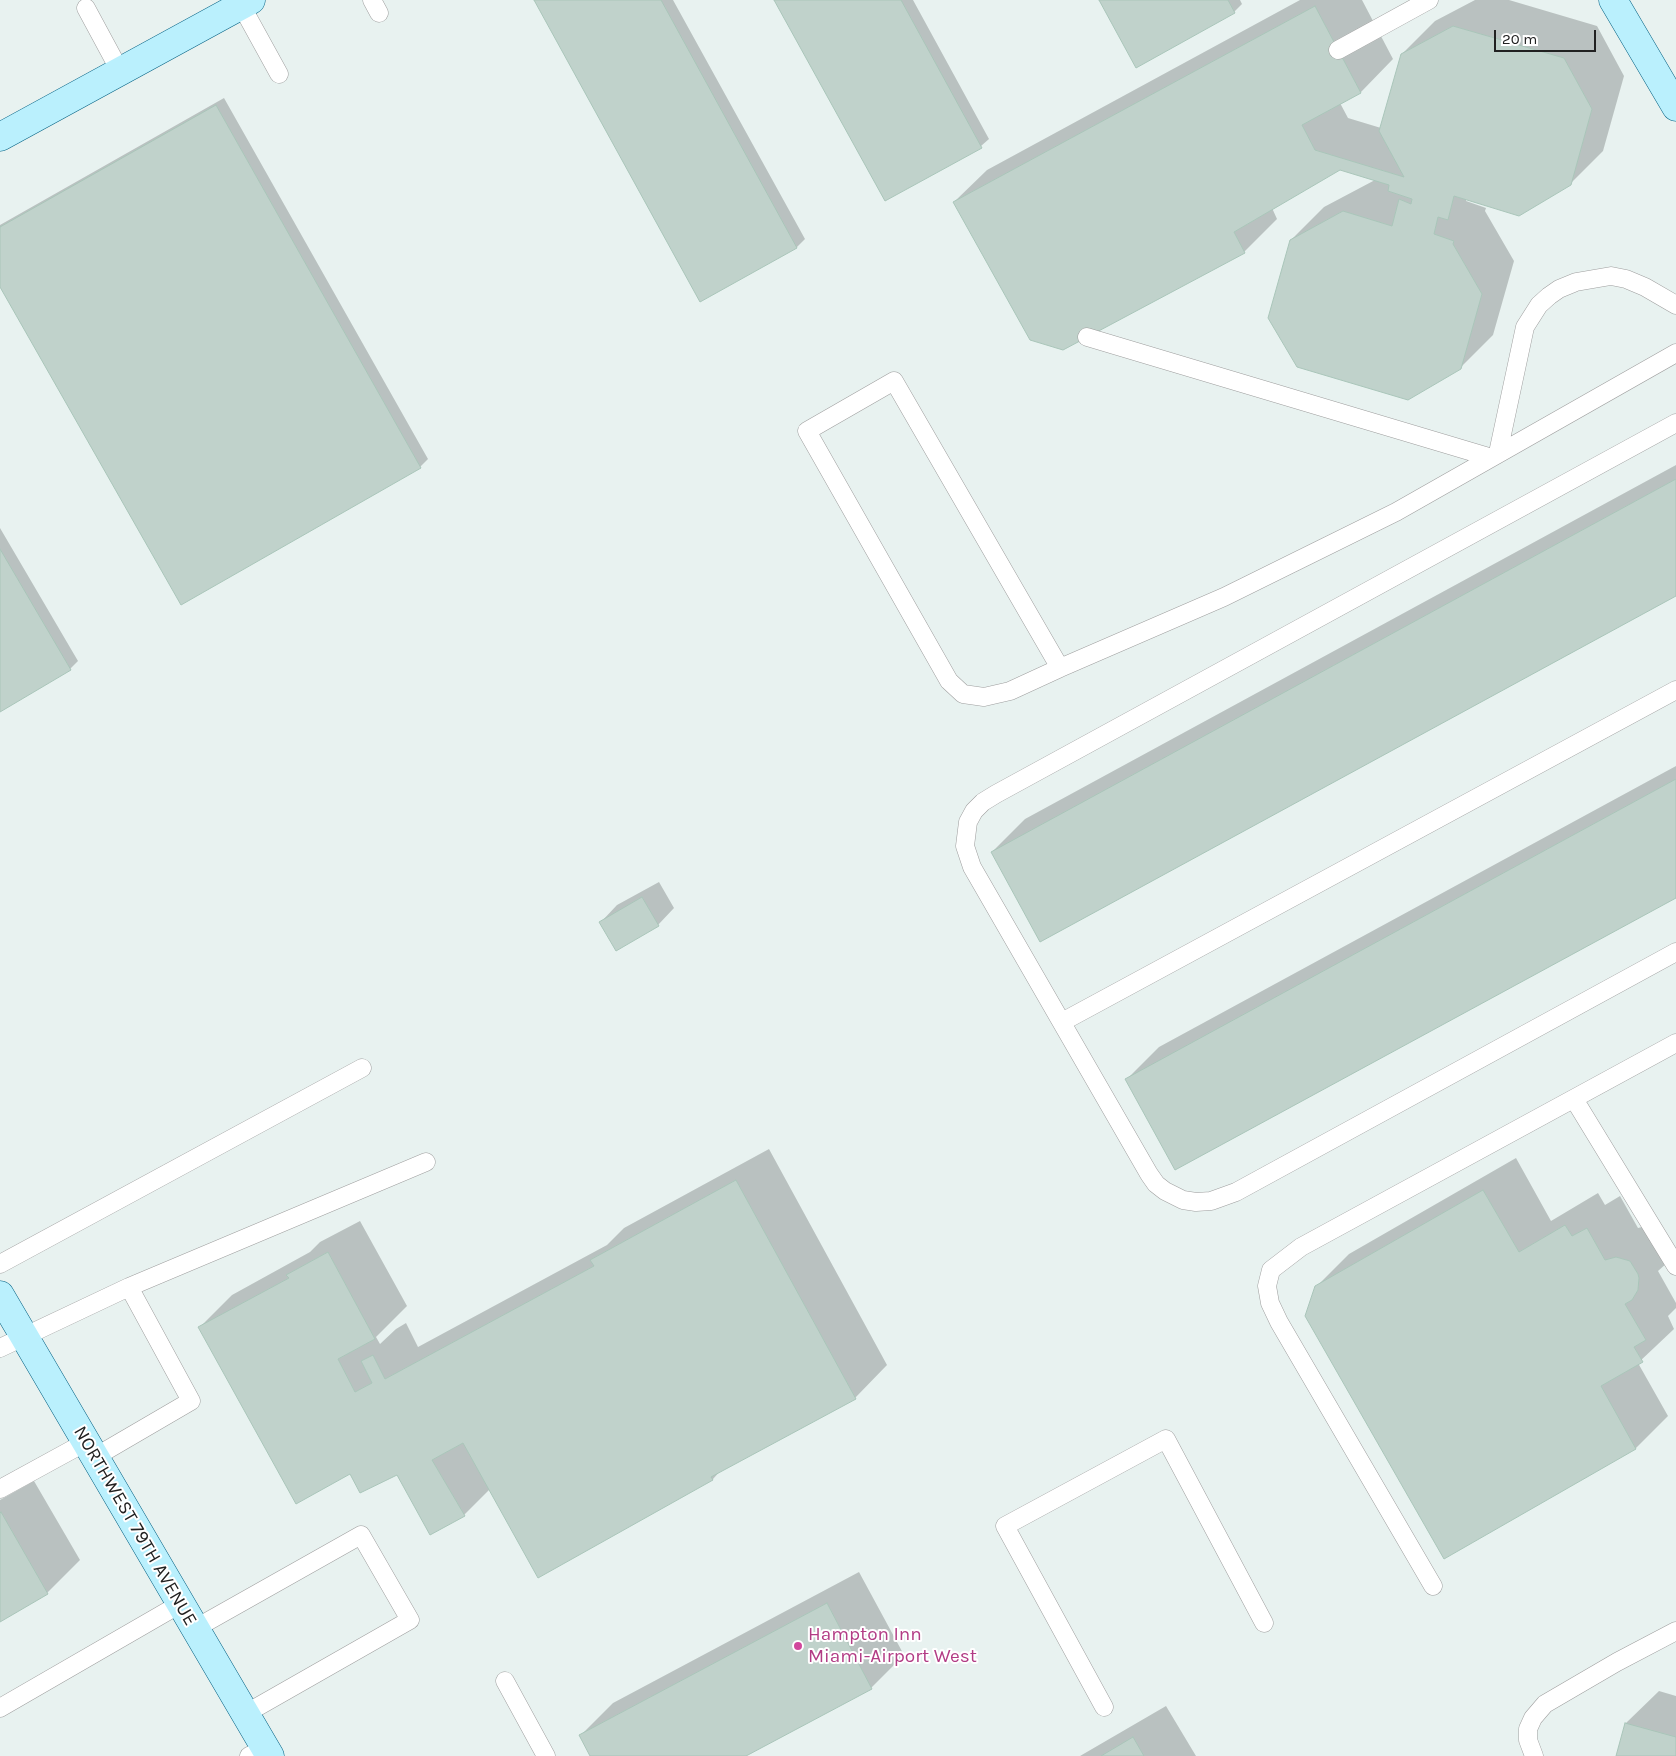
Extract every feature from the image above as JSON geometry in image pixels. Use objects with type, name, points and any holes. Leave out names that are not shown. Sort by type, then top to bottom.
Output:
[{"type":"main road","points":[[1613,0],[1676,107]]},
{"type":"main road","points":[[0,137],[246,3]]},
{"type":"main road","name":"NORTHWEST 79TH AVENUE","points":[[0,1295],[12,1342],[90,1450],[245,1714],[261,1753]]},
{"type":"lane","points":[[1338,50],[1429,0]]},
{"type":"lane","points":[[246,3],[279,74]]},
{"type":"lane","points":[[86,8],[120,71]]},
{"type":"lane","points":[[1494,455],[1524,328],[1539,305],[1549,296],[1560,288],[1576,282],[1611,276],[1626,279],[1676,305]]},
{"type":"lane","points":[[1087,337],[1494,455]]},
{"type":"lane","points":[[1060,668],[894,381],[807,431],[949,681],[963,694],[984,698],[1010,692],[1060,668],[1224,597],[1396,512],[1676,353]]},
{"type":"lane","points":[[1676,423],[983,802],[974,811],[968,822],[965,846],[968,857],[1149,1174],[1156,1184],[1165,1191],[1183,1200],[1196,1202],[1212,1201],[1236,1192],[1676,952]]},
{"type":"lane","points":[[1062,1022],[1676,690]]},
{"type":"lane","points":[[1433,1586],[1279,1322],[1270,1303],[1267,1286],[1271,1270],[1301,1247],[1676,1043]]},
{"type":"lane","points":[[0,1264],[362,1068]]},
{"type":"lane","points":[[1574,1099],[1676,1266]]},
{"type":"lane","points":[[12,1342],[129,1286],[426,1162]]},
{"type":"lane","points":[[0,1488],[90,1450],[191,1401],[129,1286]]},
{"type":"lane","points":[[1104,1707],[1005,1526],[1166,1439],[1264,1623]]},
{"type":"lane","points":[[196,1628],[361,1535],[410,1620],[245,1714]]},
{"type":"lane","points":[[0,1708],[180,1604]]},
{"type":"lane","points":[[1534,1756],[1528,1740],[1528,1729],[1533,1718],[1545,1704],[1616,1662],[1676,1631]]},
{"type":"lane","points":[[505,1681],[546,1756]]},
{"type":"building","points":[[534,0],[661,0],[797,248],[700,302]]},
{"type":"building","points":[[774,0],[901,0],[982,148],[885,201]]},
{"type":"building","points":[[1099,0],[1228,0],[1235,13],[1136,68]]},
{"type":"building","points":[[1315,6],[1361,93],[1302,125],[1315,150],[1404,177],[1379,131],[1401,54],[1453,26],[1564,58],[1592,109],[1571,185],[1519,216],[1454,196],[1448,220],[1438,217],[1434,234],[1454,241],[1453,244],[1482,294],[1461,369],[1408,400],[1297,367],[1268,318],[1290,240],[1343,211],[1392,226],[1399,199],[1411,204],[1412,199],[1388,191],[1389,185],[1340,170],[1234,232],[1245,253],[1063,350],[1030,340],[953,202]]},
{"type":"building","points":[[216,105],[421,468],[181,605],[0,287],[0,227]]},
{"type":"building","points":[[1676,479],[1676,596],[1040,942],[991,852]]},
{"type":"building","points":[[0,549],[71,670],[0,712]]},
{"type":"building","points":[[1676,779],[1676,898],[1175,1170],[1125,1079]]},
{"type":"building","points":[[642,897],[659,926],[616,951],[599,922]]},
{"type":"building","points":[[736,1180],[856,1399],[711,1477],[713,1480],[538,1578],[463,1443],[432,1460],[465,1516],[430,1535],[397,1475],[360,1493],[350,1474],[296,1504],[198,1327],[289,1278],[286,1275],[328,1252],[375,1339],[338,1359],[355,1392],[372,1383],[361,1361],[373,1355],[385,1379],[594,1266],[590,1260]]},
{"type":"building","points":[[1483,1190],[1519,1252],[1565,1225],[1572,1236],[1587,1228],[1605,1260],[1616,1257],[1630,1261],[1638,1274],[1638,1290],[1632,1300],[1625,1304],[1646,1340],[1634,1347],[1643,1362],[1601,1386],[1636,1449],[1444,1559],[1305,1316],[1315,1286]]},
{"type":"building","points":[[0,1513],[48,1594],[0,1622]]},
{"type":"building","name":"Hampton Inn Miami-Airport West","points":[[827,1603],[872,1689],[746,1756],[590,1756],[579,1735]]},
{"type":"building","points":[[1625,1723],[1676,1737],[1676,1756],[1616,1756]]},
{"type":"building","points":[[1133,1737],[1144,1756],[1101,1756]]},
{"type":"place","name":"Hampton Inn Miami-Airport West","points":[[798,1646]]}]
